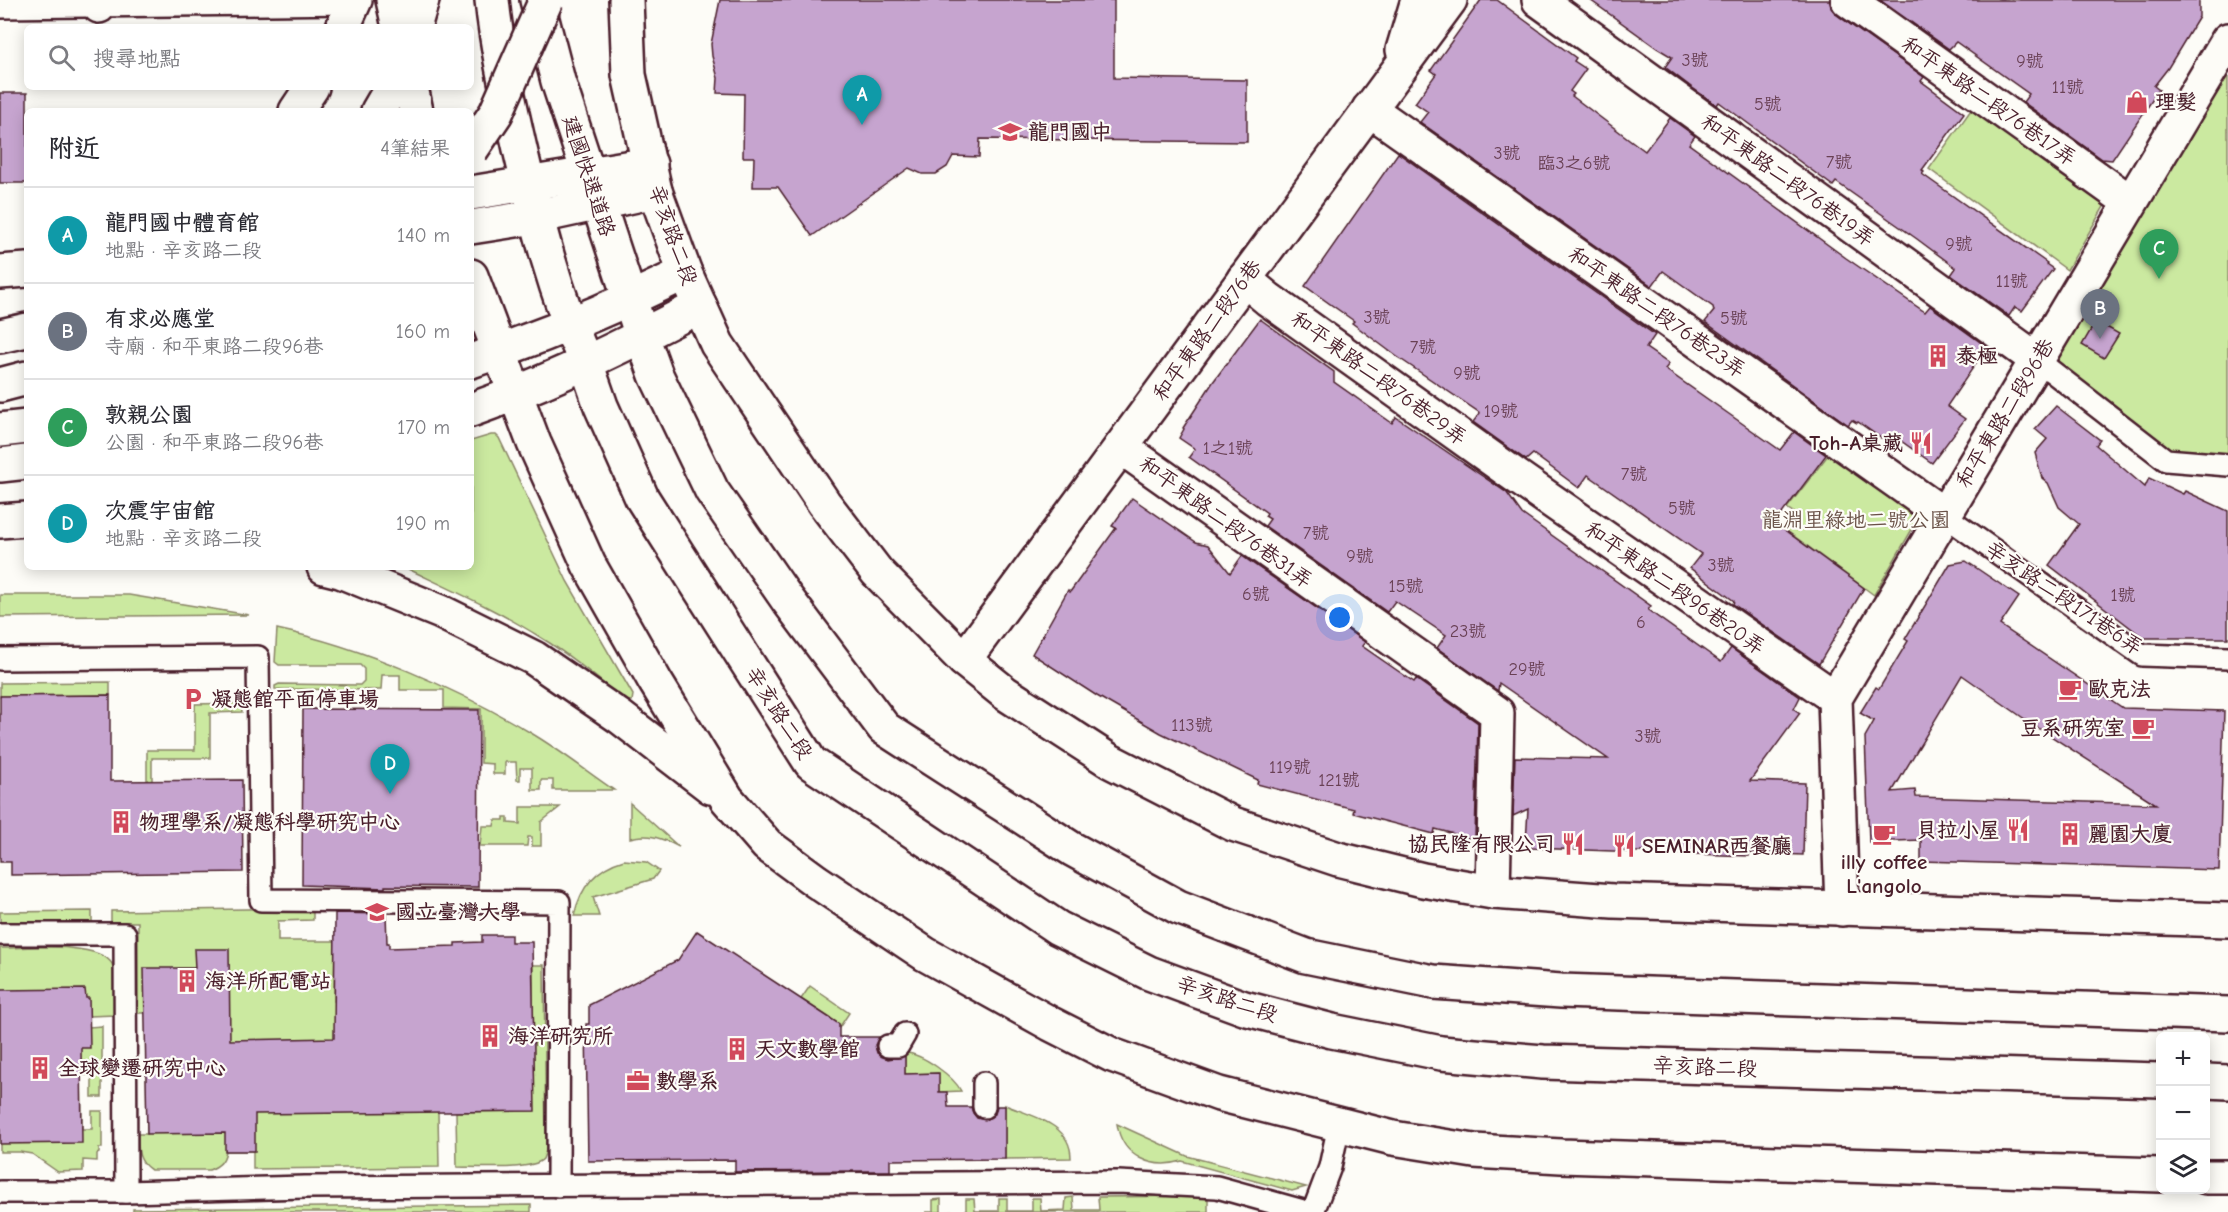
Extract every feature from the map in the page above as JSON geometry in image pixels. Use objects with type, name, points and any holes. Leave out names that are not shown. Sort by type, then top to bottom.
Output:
[{"type":"main road","points":[[393,0],[398,24]]},
{"type":"main road","points":[[415,24],[422,0]]},
{"type":"main road","points":[[492,0],[504,78],[535,217],[569,325],[586,363]]},
{"type":"main road","name":"建國快速道路","points":[[537,0],[558,81],[642,336]]},
{"type":"main road","points":[[474,146],[496,113],[546,0]]},
{"type":"main road","name":"辛亥路二段","points":[[626,0],[629,75],[653,178],[685,273],[717,344],[824,503],[877,572],[964,660],[1005,693],[1110,761],[1233,824],[1338,859],[1423,880],[1492,892],[1613,901],[2228,920]]},
{"type":"main road","points":[[1397,72],[1418,0]]},
{"type":"main road","name":"和平東路二段76巷","points":[[964,660],[1450,0]]},
{"type":"main road","name":"和平東路二段76巷19弄","points":[[1539,0],[2037,360]]},
{"type":"main road","name":"和平東路二段76巷17弄","points":[[1848,0],[2130,202]]},
{"type":"main road","name":"和平東路二段96巷","points":[[1835,698],[2228,40]]},
{"type":"main road","points":[[298,108],[310,90]]},
{"type":"main road","points":[[380,108],[390,90]]},
{"type":"main road","points":[[412,90],[415,108]]},
{"type":"main road","name":"和平東路二段76巷23弄","points":[[1369,109],[1944,515]]},
{"type":"main road","points":[[474,227],[535,217],[593,190],[653,178]]},
{"type":"main road","points":[[474,193],[528,185],[593,190]]},
{"type":"main road","points":[[0,272],[24,270]]},
{"type":"main road","points":[[485,356],[569,325],[685,273]]},
{"type":"main road","name":"和平東路二段76巷29弄","points":[[1244,279],[1268,299],[1516,476]]},
{"type":"main road","points":[[474,293],[485,356],[516,394],[534,443],[589,565],[655,681],[727,799],[767,845],[816,881],[925,954],[1051,1024],[1112,1054],[1219,1094],[1393,1138],[1474,1151],[1561,1156],[2156,1175]]},
{"type":"main road","name":"辛亥路二段","points":[[474,409],[516,394],[586,363],[700,306]]},
{"type":"main road","points":[[0,336],[24,331]]},
{"type":"main road","points":[[642,336],[656,375],[712,491],[787,599],[884,728],[1072,849],[1178,907],[1306,956],[1433,982],[1561,991],[2228,1014]]},
{"type":"main road","name":"辛亥路二段","points":[[586,363],[601,406],[642,498],[810,764],[1058,928],[1149,972],[1244,1008],[1332,1031],[1441,1053],[1543,1062],[2156,1080]]},
{"type":"main road","points":[[0,385],[24,379]]},
{"type":"main road","points":[[0,430],[24,427]]},
{"type":"main road","name":"和平東路二段76巷31弄","points":[[1121,447],[1497,713],[1492,892]]},
{"type":"main road","points":[[0,465],[24,462]]},
{"type":"main road","name":"和平東路二段96巷20弄","points":[[1516,476],[1835,698]]},
{"type":"main road","points":[[336,570],[441,612],[534,658],[620,717],[727,799]]},
{"type":"main road","points":[[1835,698],[1842,909]]},
{"type":"main road","points":[[2210,1081],[2228,1082]]},
{"type":"main road","points":[[2210,1177],[2228,1177]]},
{"type":"lane","points":[[0,7],[99,3],[350,10]]},
{"type":"lane","points":[[2037,360],[2166,460],[2228,465]]},
{"type":"lane","name":"辛亥路二段171巷6弄","points":[[1944,515],[2142,655],[2228,658]]},
{"type":"lane","points":[[0,659],[258,657],[261,900],[559,902],[558,1186]]},
{"type":"lane","points":[[0,934],[125,934],[126,1192]]},
{"type":"lane","points":[[984,1083],[984,1107]]},
{"type":"lane","points":[[1313,1212],[1330,1167],[1339,1125]]},
{"type":"lane","points":[[0,1192],[126,1192],[305,1187],[1118,1182],[1216,1187],[1306,1212]]},
{"type":"green space","points":[[2228,55],[2228,458],[2168,454],[2041,359]]},
{"type":"green space","points":[[1978,100],[2112,193],[2067,270],[1929,169]]},
{"type":"green space","points":[[491,435],[499,438],[567,581],[633,695],[632,701],[625,701],[573,659],[524,627],[410,570],[474,570],[474,440]]},
{"type":"green space","name":"龍淵里綠地二號公園","points":[[1835,446],[1925,507],[1874,595],[1783,528],[1794,513],[1787,508]]},
{"type":"green space","points":[[0,595],[129,595],[249,615],[0,617]]},
{"type":"green space","points":[[277,629],[375,658],[472,700],[563,753],[614,790],[553,790],[553,780],[541,780],[541,790],[532,790],[532,768],[520,768],[520,780],[517,780],[516,762],[505,762],[505,774],[493,774],[493,764],[481,763],[481,709],[444,708],[444,690],[400,690],[400,675],[382,675],[381,690],[275,689],[275,686],[279,684],[360,685],[364,681],[364,669],[360,665],[279,665],[275,662]]},
{"type":"green space","points":[[110,682],[110,695],[0,696],[0,683]]},
{"type":"green space","points":[[241,703],[242,712],[210,713],[210,758],[152,758],[152,781],[147,781],[147,750],[195,750],[195,704]]},
{"type":"green space","points":[[630,803],[679,847],[655,837],[630,838]]},
{"type":"green space","points":[[520,807],[560,807],[541,822],[541,846],[532,846],[532,837],[528,837],[527,846],[480,846],[482,826],[494,826],[495,820],[504,820],[504,817],[508,817],[508,823],[520,824]]},
{"type":"green space","points":[[624,860],[646,862],[659,871],[653,879],[593,897],[599,916],[574,916],[580,897],[591,880],[605,868]]},
{"type":"green space","points":[[313,908],[313,920],[278,921],[278,941],[335,941],[334,1001],[389,1001],[448,1057],[438,1112],[439,1167],[253,1169],[253,1151],[226,1151],[220,1163],[209,1170],[151,1170],[143,1163],[138,1145],[138,1134],[147,1134],[146,1013],[138,1013],[138,922],[111,922],[111,911]]},
{"type":"green space","points":[[92,911],[92,922],[0,924],[0,912]]},
{"type":"green space","name":"全球變遷研究中心","points":[[0,948],[77,949],[105,957],[114,969],[115,1015],[89,1016],[89,1027],[102,1026],[102,1097],[92,1097],[92,1075],[81,1075],[82,1129],[92,1129],[92,1111],[102,1111],[102,1148],[99,1148],[97,1161],[83,1160],[83,1171],[58,1172],[32,1154],[0,1152]]},
{"type":"green space","points":[[533,965],[544,965],[546,1150],[543,1159],[537,1163],[516,1167],[457,1167],[456,1112],[534,1111]]},
{"type":"green space","points":[[810,986],[849,1013],[839,1028],[839,1024],[801,999]]},
{"type":"green space","points":[[905,1053],[920,1057],[937,1067],[952,1079],[961,1091],[939,1092],[938,1073],[905,1074]]},
{"type":"green space","points":[[1005,1105],[1048,1122],[1057,1129],[1069,1146],[1071,1158],[1005,1159]]},
{"type":"green space","points":[[1117,1124],[1187,1156],[1306,1187],[1292,1191],[1182,1161],[1160,1164],[1150,1162],[1132,1153],[1125,1145]]},
{"type":"green space","points":[[1192,1196],[1208,1199],[1208,1212],[941,1212],[966,1211],[966,1199],[974,1199],[975,1211],[999,1211],[999,1198],[1007,1198],[1007,1211],[1032,1211],[1032,1198],[1040,1198],[1041,1211],[1065,1210],[1066,1198],[1073,1197],[1074,1210],[1099,1210],[1098,1197]]},
{"type":"green space","points":[[941,1199],[941,1212],[933,1212],[933,1200]]},
{"type":"green space","points":[[531,1205],[531,1212],[133,1212],[133,1209]]},
{"type":"building","name":"龍門國中","points":[[720,0],[1114,0],[1114,78],[1247,80],[1247,142],[980,139],[979,157],[953,156],[947,167],[936,174],[922,174],[909,168],[812,236],[778,187],[753,187],[754,157],[743,157],[744,94],[717,93],[718,78],[711,44]]},
{"type":"building","points":[[1481,0],[1497,0],[1576,58],[1574,61],[1586,69],[1570,91],[1574,94],[1572,96],[1645,151],[1670,118],[1695,136],[1689,144],[1846,258],[1925,312],[1930,306],[1987,347],[1947,406],[1965,419],[1932,463],[1901,441],[1895,448],[1858,422],[1852,420],[1848,425],[1705,322],[1714,311],[1713,307],[1663,271],[1652,286],[1420,122],[1428,112],[1415,103],[1436,74],[1431,70]]},
{"type":"building","points":[[1590,0],[1830,0],[1831,8],[1837,15],[1924,77],[1921,81],[1964,113],[1922,170],[1924,172],[1922,174],[2053,269],[2022,311],[2015,307],[2009,316],[1951,275],[1956,268],[1917,239],[1836,182],[1833,186],[1719,102],[1717,105],[1691,87],[1665,67],[1672,57]]},
{"type":"building","points":[[1880,0],[2199,0],[2199,17],[2168,68],[2154,86],[2159,90],[2112,160],[2102,159],[2023,102],[2029,94],[1956,42],[1949,49]]},
{"type":"building","points":[[0,93],[27,93],[27,108],[24,108],[24,183],[0,183]]},
{"type":"building","points":[[1398,153],[1655,335],[1646,348],[1669,364],[1665,369],[1780,450],[1794,432],[1826,455],[1775,523],[1864,588],[1819,664],[1733,604],[1734,601],[1690,568],[1701,554],[1588,475],[1579,488],[1533,454],[1526,460],[1473,422],[1480,413],[1396,356],[1352,323],[1354,321],[1305,286]]},
{"type":"building","points":[[1260,319],[1334,372],[1334,382],[1392,423],[1396,417],[1507,493],[1522,514],[1651,606],[1648,610],[1721,662],[1731,648],[1800,697],[1794,709],[1800,713],[1750,781],[1805,783],[1803,855],[1749,853],[1749,856],[1531,848],[1531,843],[1526,843],[1528,809],[1513,816],[1515,757],[1608,759],[1499,683],[1498,691],[1437,648],[1446,635],[1395,601],[1387,612],[1265,526],[1270,519],[1265,516],[1267,513],[1189,457],[1195,449],[1179,438],[1213,382]]},
{"type":"building","points":[[2096,321],[2119,334],[2104,358],[2082,345]]},
{"type":"building","points":[[2056,406],[2100,440],[2096,445],[2145,487],[2149,478],[2183,494],[2185,491],[2228,511],[2228,638],[2144,638],[2049,565],[2079,524],[2059,507],[2048,483],[2042,478],[2035,453],[2047,439],[2035,429]]},
{"type":"building","points":[[1132,498],[1196,542],[1208,545],[1230,573],[1242,556],[1365,642],[1362,646],[1414,682],[1416,679],[1478,723],[1475,837],[1473,839],[1435,829],[1434,834],[1353,813],[1354,809],[1257,784],[1258,780],[1161,733],[1097,696],[1032,654],[1068,590],[1070,592],[1116,528],[1112,526]]},
{"type":"building","points":[[1966,561],[2019,597],[2000,625],[2123,708],[2224,711],[2219,870],[1921,861],[1921,840],[1869,842],[1865,737],[1874,721],[1860,713],[1876,687],[1879,689],[1908,641],[1905,639],[1950,564]],"holes":[[[1962,675],[2029,722],[2156,804],[1916,797],[1915,790],[1892,792]]]},
{"type":"building","name":"物理學系/凝態科學研究中心","points":[[110,695],[110,781],[242,780],[243,872],[11,875],[11,862],[0,862],[0,696]]},
{"type":"building","points":[[303,709],[479,710],[478,887],[385,886],[385,888],[302,885]]},
{"type":"building","name":"海洋研究所","points":[[335,913],[386,914],[389,948],[455,946],[455,943],[482,942],[482,935],[511,935],[511,942],[532,942],[535,1111],[255,1114],[255,1151],[225,1151],[225,1133],[147,1134],[144,968],[195,968],[194,949],[229,949],[230,1040],[334,1038]]},
{"type":"building","name":"天文數學館","points":[[697,931],[839,1024],[839,1037],[880,1037],[875,1045],[877,1053],[888,1059],[905,1056],[905,1074],[939,1073],[939,1092],[947,1092],[948,1107],[971,1107],[977,1118],[985,1120],[995,1114],[997,1106],[1005,1106],[1005,1159],[890,1160],[890,1171],[735,1172],[735,1160],[588,1161],[586,1024],[589,1024],[589,1005],[678,960]]},
{"type":"building","name":"全球變遷研究中心","points":[[85,989],[86,998],[89,998],[90,1048],[81,1048],[82,1143],[0,1144],[0,990]]},
{"type":"place","name":"理髮","points":[[2137,102]]},
{"type":"place","name":"龍門國中體育館","points":[[862,125]]},
{"type":"place","name":"龍門國中","points":[[1010,132]]},
{"type":"place","name":"敦親公園","points":[[2159,279]]},
{"type":"place","name":"有求必應堂","points":[[2100,339]]},
{"type":"place","name":"泰極","points":[[1938,356]]},
{"type":"place","name":"Toh-A桌藏","points":[[1921,443]]},
{"type":"place","name":"歐克法","points":[[2070,689]]},
{"type":"place","name":"凝態館平面停車場","points":[[193,699]]},
{"type":"place","name":"豆系研究室","points":[[2143,728]]},
{"type":"place","name":"次震宇宙館","points":[[390,794]]},
{"type":"place","name":"物理學系/凝態科學研究中心","points":[[121,822]]},
{"type":"place","name":"貝拉小屋","points":[[2018,830]]},
{"type":"place","name":"illy coffee L'angolo","points":[[1884,834]]},
{"type":"place","name":"麗園大廈","points":[[2070,834]]},
{"type":"place","name":"協民隆有限公司","points":[[1573,844]]},
{"type":"place","name":"SEMINAR西餐廳","points":[[1624,846]]},
{"type":"place","name":"國立臺灣大學","points":[[377,912]]},
{"type":"place","name":"海洋所配電站","points":[[187,981]]},
{"type":"place","name":"海洋研究所","points":[[490,1036]]},
{"type":"place","name":"天文數學館","points":[[737,1049]]},
{"type":"place","name":"全球變遷研究中心","points":[[40,1068]]},
{"type":"place","name":"數學系","points":[[638,1081]]}]
